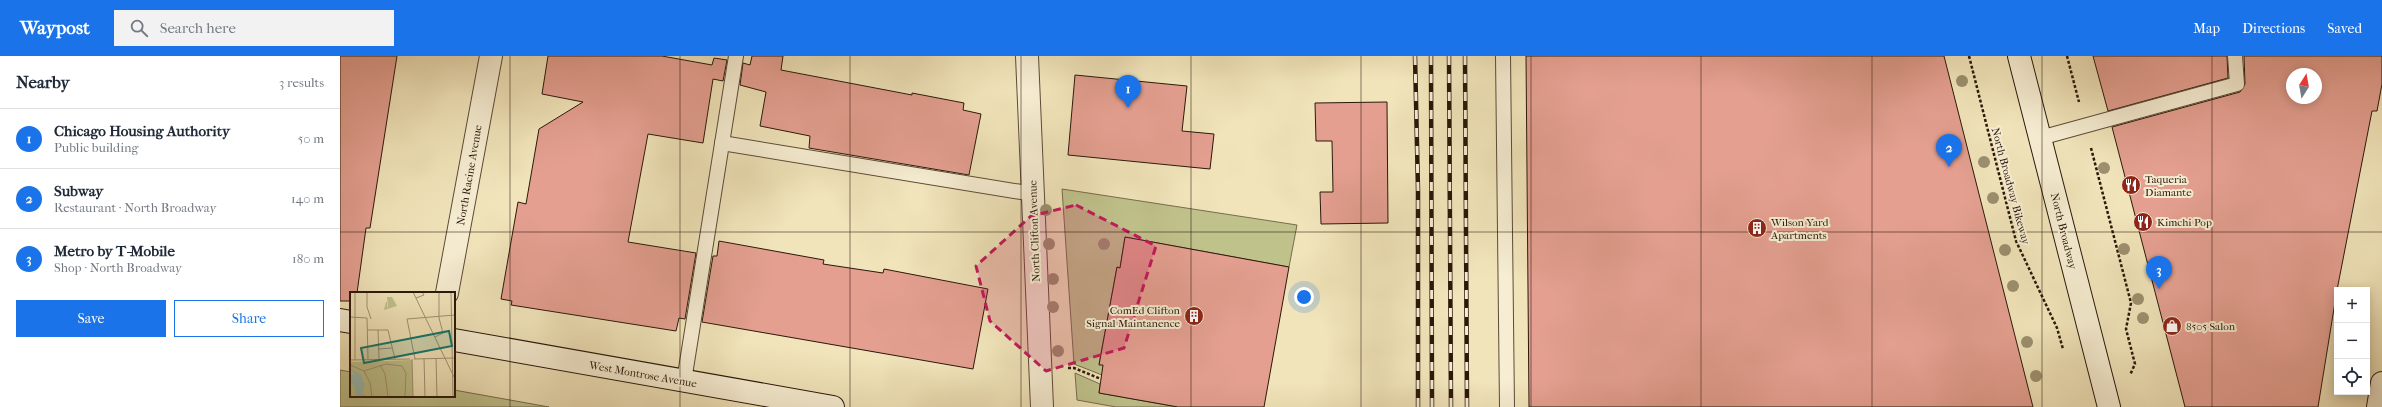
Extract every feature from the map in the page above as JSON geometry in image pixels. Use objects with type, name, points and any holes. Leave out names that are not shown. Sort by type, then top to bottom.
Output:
[{"type":"main road","name":"North Racine Avenue","points":[[447,292],[491,56]]},
{"type":"main road","name":"North Clifton Avenue","points":[[1027,56],[1042,407]]},
{"type":"main road","name":"North Broadway","points":[[2019,56],[2109,407]]},
{"type":"main road","points":[[340,320],[350,322]]},
{"type":"main road","name":"West Montrose Avenue","points":[[455,340],[833,407]]},
{"type":"main road","points":[[2378,407],[2382,383]]},
{"type":"lane","points":[[684,381],[736,56]]},
{"type":"lane","points":[[1504,56],[1508,407]]},
{"type":"lane","points":[[2040,138],[2237,84],[2235,56]]},
{"type":"lane","points":[[722,143],[1033,194]]},
{"type":"path","name":"North Broadway Bikeway","points":[[1969,56],[2016,241],[2057,328],[2065,357]]},
{"type":"path","points":[[2067,56],[2131,303],[2126,329],[2135,364],[2129,378]]},
{"type":"path","points":[[1062,368],[1074,368],[1101,379]]},
{"type":"highlighted area","points":[[1076,205],[1156,246],[1124,348],[1046,371],[990,321],[976,266],[1031,216]]},
{"type":"green space","points":[[1062,189],[1297,225],[1289,267],[1125,237],[1120,268],[1117,267],[1099,364],[1104,365],[1102,375],[1074,364]]},
{"type":"green space","points":[[340,370],[350,372],[350,397],[455,397],[455,390],[549,407],[340,407]]},
{"type":"green space","points":[[1075,373],[1100,384],[1099,393],[1178,407],[1116,407],[1077,400]]},
{"type":"building","points":[[340,56],[397,56],[370,228],[366,228],[357,292],[350,292],[350,301],[340,301]]},
{"type":"building","points":[[548,56],[662,56],[712,65],[714,58],[727,60],[723,81],[713,79],[703,143],[648,134],[628,242],[696,253],[685,319],[679,318],[676,331],[511,305],[512,301],[501,299],[518,202],[526,204],[539,129],[583,102],[542,94]]},
{"type":"building","points":[[752,56],[783,56],[781,70],[912,95],[912,93],[964,103],[963,110],[981,114],[969,175],[809,148],[810,136],[760,126],[766,92],[740,85],[743,63],[750,65]]},
{"type":"building","name":"Wilson Yard Apartments","points":[[1526,56],[1944,56],[2033,407],[1529,407]]},
{"type":"building","points":[[2093,56],[2227,56],[2228,78],[2108,111]]},
{"type":"building","points":[[2244,56],[2382,56],[2382,84],[2377,111],[2372,111],[2338,287],[2334,287],[2334,308],[2318,407],[2185,407],[2112,127],[2240,92],[2245,84]]},
{"type":"building","points":[[1075,75],[1187,86],[1182,131],[1214,134],[1210,169],[1068,155]]},
{"type":"building","points":[[1387,102],[1388,223],[1321,224],[1320,192],[1333,192],[1332,141],[1316,141],[1315,103]]},
{"type":"building","name":"ComEd Clifton Signal Maintanence","points":[[1125,237],[1289,267],[1264,407],[1178,407],[1099,393],[1103,365],[1099,365],[1117,267],[1120,268]]},
{"type":"building","points":[[719,241],[824,260],[823,264],[883,273],[884,269],[988,289],[973,369],[702,322],[713,256],[717,256]]},
{"type":"railway","points":[[1415,56],[1418,190],[1418,407]]},
{"type":"railway","points":[[1431,56],[1432,407]]},
{"type":"railway","points":[[1449,56],[1451,407]]},
{"type":"railway","points":[[1465,56],[1467,407]]},
{"type":"place","name":"Chicago Housing Authority","points":[[1128,108]]},
{"type":"place","name":"Subway","points":[[1949,167]]},
{"type":"place","name":"Taqueria Diamante","points":[[2131,185]]},
{"type":"place","name":"Kimchi Pop","points":[[2143,222]]},
{"type":"place","name":"Wilson Yard Apartments","points":[[1757,228]]},
{"type":"place","name":"Metro by T-Mobile","points":[[2159,289]]},
{"type":"place","name":"ComEd Clifton Signal Maintanence","points":[[1194,316]]},
{"type":"place","name":"8505 Salon","points":[[2172,326]]}]
